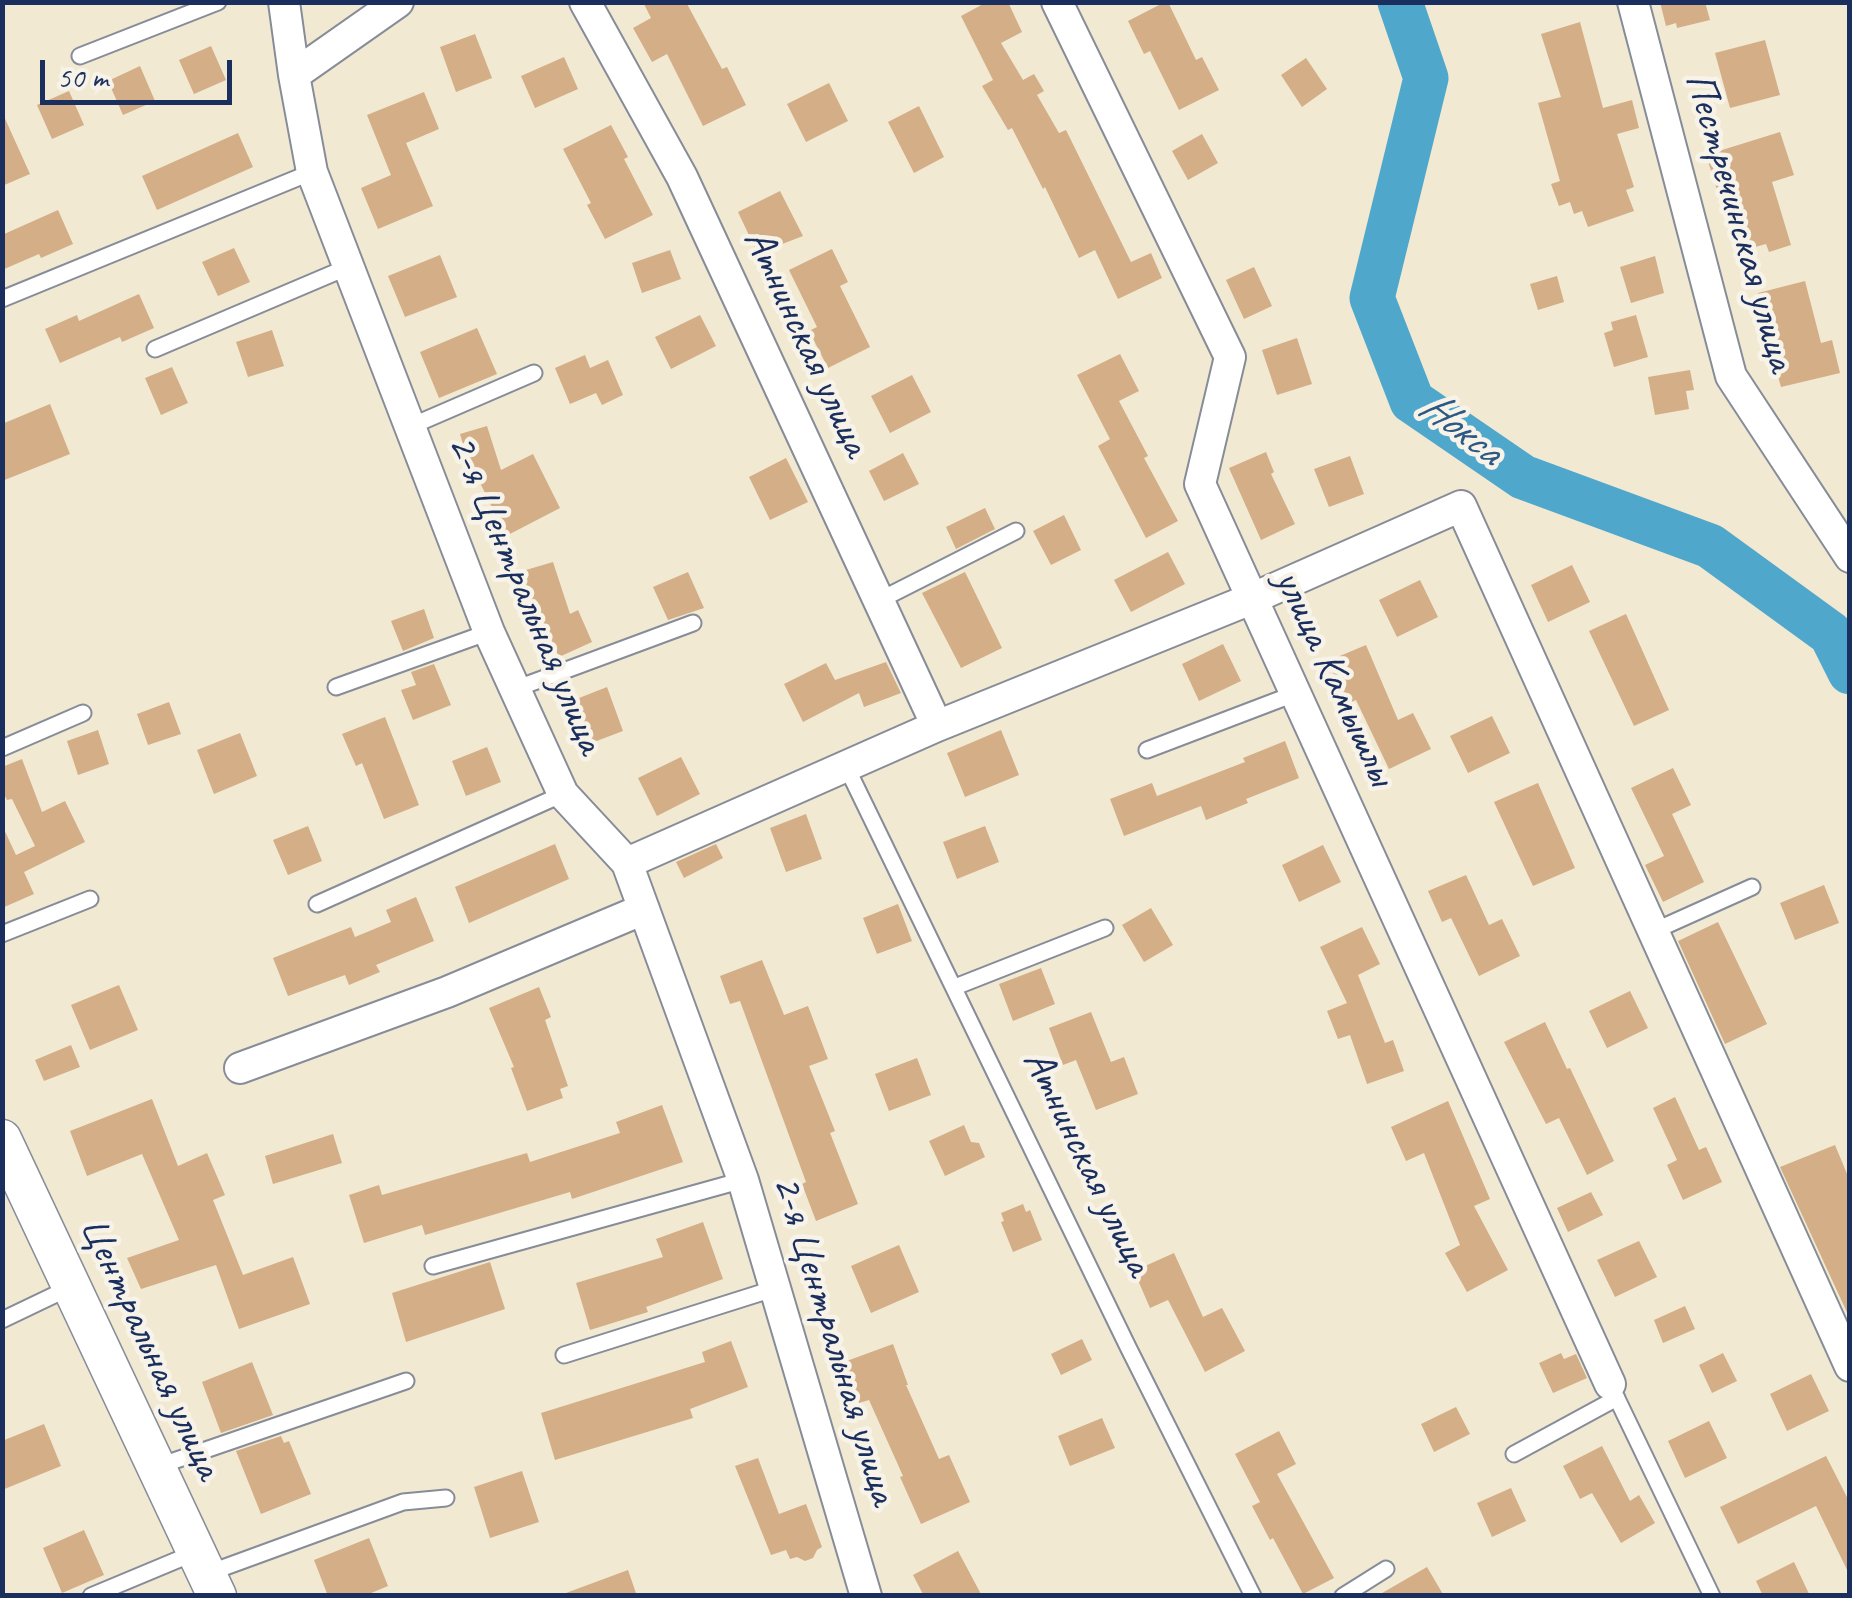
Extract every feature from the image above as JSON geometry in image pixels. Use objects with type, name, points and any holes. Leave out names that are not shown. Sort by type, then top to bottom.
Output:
[{"type":"street","name":"2-я Центральная улица","points":[[284,2],[312,172],[489,632],[563,794],[627,863],[743,1180],[866,1596]]},
{"type":"street","points":[[294,75],[398,2]]},
{"type":"street","name":"Атнинская улица","points":[[585,2],[682,177],[936,726]]},
{"type":"street","name":"улица Камышлы","points":[[1057,2],[1230,356],[1200,484],[1613,1391]]},
{"type":"street","name":"Пестречинская улица","points":[[1633,2],[1731,376],[1850,557]]},
{"type":"street","points":[[627,863],[936,726],[1250,599],[1462,506],[1850,1366]]},
{"type":"street","points":[[240,1068],[447,992],[644,909]]},
{"type":"street","name":"Центральная улица","points":[[2,1138],[206,1574]]},
{"type":"lane","points":[[80,56],[218,2]]},
{"type":"lane","points":[[2,299],[312,172]]},
{"type":"lane","points":[[156,349],[348,268]]},
{"type":"lane","points":[[410,427],[534,374]]},
{"type":"lane","points":[[878,601],[1016,531]]},
{"type":"lane","points":[[515,689],[693,623]]},
{"type":"lane","points":[[336,687],[489,632]]},
{"type":"lane","points":[[1147,750],[1294,694]]},
{"type":"lane","points":[[2,748],[83,713]]},
{"type":"lane","name":"Атнинская улица","points":[[846,766],[1253,1596]]},
{"type":"lane","points":[[317,904],[563,794]]},
{"type":"lane","points":[[1654,931],[1752,888]]},
{"type":"lane","points":[[2,934],[90,899]]},
{"type":"lane","points":[[954,987],[1105,928]]},
{"type":"lane","points":[[433,1266],[743,1180]]},
{"type":"lane","points":[[2,1320],[72,1287]]},
{"type":"lane","points":[[564,1354],[774,1289]]},
{"type":"lane","points":[[156,1466],[406,1381]]},
{"type":"lane","points":[[1514,1454],[1613,1391],[1712,1596]]},
{"type":"lane","points":[[92,1596],[206,1574],[403,1502],[446,1498]]},
{"type":"lane","points":[[1343,1596],[1386,1568]]},
{"type":"building","points":[[643,2],[686,2],[746,105],[703,126],[667,54],[652,62],[633,28],[651,18]]},
{"type":"building","points":[[987,2],[1008,2],[1022,32],[1001,43],[1023,80],[1034,74],[1044,91],[1037,95],[1059,133],[1066,130],[1131,262],[1151,253],[1162,278],[1118,299],[1095,250],[1079,258],[1012,128],[1008,130],[982,86],[993,80],[961,16]]},
{"type":"building","points":[[1165,2],[1196,60],[1202,57],[1219,90],[1179,110],[1150,51],[1144,54],[1128,21]]},
{"type":"building","points":[[1660,2],[1705,2],[1710,20],[1677,28],[1676,23],[1666,26]]},
{"type":"building","points":[[1580,22],[1603,108],[1632,100],[1639,128],[1617,134],[1634,187],[1626,190],[1634,211],[1588,227],[1582,211],[1574,214],[1570,202],[1559,206],[1551,184],[1560,181],[1538,103],[1561,97],[1541,34]]},
{"type":"building","points":[[475,34],[492,78],[456,92],[440,47]]},
{"type":"building","points":[[1765,40],[1780,95],[1730,108],[1715,53]]},
{"type":"building","points":[[211,46],[226,80],[194,94],[179,60]]},
{"type":"building","points":[[564,57],[578,89],[535,108],[521,76]]},
{"type":"building","points":[[1306,58],[1327,89],[1302,107],[1281,75]]},
{"type":"building","points":[[140,66],[155,101],[123,115],[108,81]]},
{"type":"building","points":[[829,83],[848,121],[806,142],[787,104]]},
{"type":"building","points":[[69,91],[84,125],[52,139],[37,105]]},
{"type":"building","points":[[424,92],[439,129],[406,143],[433,206],[378,229],[361,188],[391,175],[367,115]]},
{"type":"building","points":[[919,106],[944,157],[914,173],[888,122]]},
{"type":"building","points":[[2,112],[30,174],[2,186]]},
{"type":"building","points":[[611,125],[653,215],[605,239],[563,149]]},
{"type":"building","points":[[1780,132],[1794,175],[1772,182],[1791,245],[1769,252],[1766,244],[1748,249],[1731,195],[1720,199],[1706,155]]},
{"type":"building","points":[[238,133],[253,167],[157,210],[142,176]]},
{"type":"building","points":[[1202,134],[1218,163],[1188,180],[1172,151]]},
{"type":"building","points":[[780,191],[803,236],[777,246],[775,241],[756,250],[738,212]]},
{"type":"building","points":[[58,210],[73,244],[2,270],[2,235]]},
{"type":"building","points":[[234,248],[250,282],[218,296],[202,262]]},
{"type":"building","points":[[832,249],[848,282],[840,286],[870,347],[828,368],[809,331],[817,327],[789,270]]},
{"type":"building","points":[[670,250],[681,279],[642,293],[632,263]]},
{"type":"building","points":[[440,255],[457,297],[405,317],[388,276]]},
{"type":"building","points":[[1655,256],[1664,293],[1631,303],[1620,267]]},
{"type":"building","points":[[1254,267],[1272,306],[1244,319],[1226,280]]},
{"type":"building","points":[[1557,276],[1564,302],[1538,310],[1530,284]]},
{"type":"building","points":[[1805,281],[1821,343],[1832,340],[1840,373],[1781,387],[1758,293]]},
{"type":"building","points":[[139,294],[154,328],[122,342],[120,337],[60,363],[45,329],[77,315],[79,321]]},
{"type":"building","points":[[700,315],[716,346],[671,369],[655,337]]},
{"type":"building","points":[[1636,315],[1648,357],[1614,367],[1604,333],[1613,330],[1611,322]]},
{"type":"building","points":[[477,328],[497,374],[439,398],[420,352]]},
{"type":"building","points":[[272,330],[284,366],[248,377],[236,342]]},
{"type":"building","points":[[1297,338],[1312,384],[1277,395],[1262,350]]},
{"type":"building","points":[[1120,354],[1139,391],[1119,401],[1178,521],[1146,538],[1098,446],[1110,439],[1077,375]]},
{"type":"building","points":[[585,355],[590,368],[608,360],[623,395],[602,405],[596,393],[570,404],[555,368]]},
{"type":"building","points":[[172,367],[188,403],[161,415],[145,378]]},
{"type":"building","points":[[1690,370],[1694,390],[1686,391],[1689,409],[1655,415],[1648,377]]},
{"type":"building","points":[[912,375],[931,412],[890,433],[871,396]]},
{"type":"building","points":[[50,404],[70,454],[2,481],[2,424]]},
{"type":"building","points":[[487,426],[501,470],[533,454],[560,508],[506,536],[460,434]]},
{"type":"building","points":[[1266,452],[1274,472],[1271,474],[1295,524],[1261,540],[1229,468]]},
{"type":"building","points":[[903,453],[919,484],[884,501],[869,471]]},
{"type":"building","points":[[1350,456],[1364,494],[1329,507],[1314,469]]},
{"type":"building","points":[[786,458],[808,502],[770,520],[749,477]]},
{"type":"building","points":[[985,508],[995,529],[956,549],[946,527]]},
{"type":"building","points":[[1064,515],[1081,550],[1051,565],[1033,531]]},
{"type":"building","points":[[1168,552],[1185,584],[1131,612],[1114,580]]},
{"type":"building","points":[[553,562],[570,614],[578,610],[592,642],[559,657],[535,604],[520,609],[509,575]]},
{"type":"building","points":[[1572,565],[1590,602],[1548,622],[1531,585]]},
{"type":"building","points":[[688,572],[704,608],[668,620],[653,587]]},
{"type":"building","points":[[965,572],[1002,648],[961,668],[922,593]]},
{"type":"building","points":[[1420,580],[1438,617],[1397,637],[1379,600]]},
{"type":"building","points":[[424,609],[434,638],[403,651],[391,621]]},
{"type":"building","points":[[1626,614],[1669,710],[1634,726],[1589,631]]},
{"type":"building","points":[[1223,644],[1241,681],[1199,701],[1182,664]]},
{"type":"building","points":[[1366,645],[1398,720],[1413,713],[1431,749],[1389,769],[1356,700],[1347,704],[1328,661]]},
{"type":"building","points":[[886,662],[901,693],[864,707],[859,693],[803,722],[784,684],[826,663],[835,680]]},
{"type":"building","points":[[434,664],[451,705],[413,720],[401,690],[416,685],[411,672]]},
{"type":"building","points":[[607,687],[623,731],[586,745],[569,702]]},
{"type":"building","points":[[169,702],[181,734],[148,745],[137,714]]},
{"type":"building","points":[[1492,716],[1510,753],[1468,773],[1450,736]]},
{"type":"building","points":[[385,717],[419,805],[384,819],[362,763],[356,766],[342,734]]},
{"type":"building","points":[[98,730],[109,764],[78,775],[67,741]]},
{"type":"building","points":[[1001,730],[1019,775],[965,797],[947,753]]},
{"type":"building","points":[[240,733],[257,776],[214,794],[197,750]]},
{"type":"building","points":[[1285,741],[1299,778],[1206,820],[1201,806],[1124,836],[1110,799],[1152,783],[1157,796],[1245,762],[1243,758]]},
{"type":"building","points":[[487,747],[501,782],[466,796],[452,761]]},
{"type":"building","points":[[681,757],[700,794],[657,816],[638,778]]},
{"type":"building","points":[[22,759],[42,812],[65,801],[85,842],[24,872],[34,894],[2,908],[2,825],[16,855],[35,846],[12,799],[7,800],[2,790],[2,767]]},
{"type":"building","points":[[1673,768],[1691,805],[1672,814],[1704,882],[1663,902],[1645,865],[1664,856],[1631,788]]},
{"type":"building","points":[[1538,783],[1575,868],[1533,886],[1494,802]]},
{"type":"building","points":[[806,814],[822,859],[786,872],[770,828]]},
{"type":"building","points":[[308,826],[322,861],[288,875],[273,840]]},
{"type":"building","points":[[985,826],[999,862],[957,879],[943,842]]},
{"type":"building","points":[[555,844],[569,879],[469,923],[455,887]]},
{"type":"building","points":[[716,844],[723,858],[684,878],[676,862]]},
{"type":"building","points":[[1323,845],[1341,882],[1299,902],[1282,865]]},
{"type":"building","points":[[1466,875],[1489,925],[1502,919],[1520,956],[1479,976],[1451,918],[1442,922],[1428,891]]},
{"type":"building","points":[[1824,885],[1839,923],[1795,940],[1780,903]]},
{"type":"building","points":[[416,897],[434,941],[376,965],[380,972],[349,985],[345,975],[288,996],[273,958],[351,927],[355,937],[391,922],[386,910]]},
{"type":"building","points":[[898,904],[912,941],[877,954],[863,918]]},
{"type":"building","points":[[1151,908],[1173,945],[1144,962],[1122,925]]},
{"type":"building","points":[[1718,922],[1767,1024],[1725,1044],[1678,941]]},
{"type":"building","points":[[1362,927],[1380,964],[1358,975],[1385,1043],[1393,1040],[1404,1071],[1367,1084],[1350,1035],[1338,1039],[1327,1011],[1347,1003],[1320,947]]},
{"type":"building","points":[[762,960],[784,1015],[808,1006],[828,1059],[809,1066],[858,1204],[816,1221],[802,1184],[806,1182],[740,1001],[730,1004],[720,976]]},
{"type":"building","points":[[1041,968],[1055,1004],[1013,1021],[999,984]]},
{"type":"building","points":[[119,985],[138,1030],[90,1050],[71,1005]]},
{"type":"building","points":[[539,987],[551,1017],[545,1020],[568,1086],[560,1089],[563,1098],[527,1111],[511,1068],[514,1067],[489,1008]]},
{"type":"building","points":[[1630,991],[1648,1028],[1607,1048],[1589,1011]]},
{"type":"building","points":[[1091,1012],[1111,1062],[1124,1057],[1138,1094],[1096,1110],[1076,1060],[1063,1065],[1049,1028]]},
{"type":"building","points":[[1545,1022],[1614,1161],[1587,1175],[1559,1118],[1546,1124],[1504,1042]]},
{"type":"building","points":[[71,1045],[80,1067],[44,1081],[35,1060]]},
{"type":"building","points":[[917,1058],[931,1095],[889,1111],[875,1074]]},
{"type":"building","points":[[1675,1097],[1699,1150],[1706,1147],[1722,1182],[1683,1200],[1667,1165],[1677,1160],[1653,1108]]},
{"type":"building","points":[[152,1099],[178,1166],[207,1153],[225,1195],[213,1200],[243,1275],[293,1257],[310,1304],[239,1329],[216,1265],[141,1289],[127,1258],[179,1240],[142,1154],[87,1176],[70,1131]]},
{"type":"building","points":[[1448,1101],[1490,1199],[1474,1206],[1508,1270],[1467,1292],[1445,1253],[1460,1245],[1424,1153],[1406,1161],[1391,1127]]},
{"type":"building","points":[[662,1105],[683,1162],[572,1199],[570,1192],[425,1235],[422,1225],[364,1243],[349,1195],[379,1185],[382,1195],[527,1153],[530,1162],[620,1133],[616,1122]]},
{"type":"building","points":[[964,1125],[971,1142],[979,1143],[985,1157],[945,1176],[929,1141]]},
{"type":"building","points":[[333,1134],[342,1163],[273,1184],[265,1156]]},
{"type":"building","points":[[1835,1145],[1850,1181],[1850,1319],[1780,1167]]},
{"type":"building","points":[[1591,1192],[1603,1215],[1568,1232],[1557,1208]]},
{"type":"building","points":[[1023,1204],[1026,1212],[1030,1210],[1042,1240],[1013,1252],[1001,1213]]},
{"type":"building","points":[[703,1222],[723,1279],[646,1307],[648,1312],[590,1330],[576,1283],[663,1257],[656,1239]]},
{"type":"building","points":[[1639,1241],[1657,1277],[1615,1297],[1597,1260]]},
{"type":"building","points":[[899,1245],[919,1292],[871,1313],[851,1266]]},
{"type":"building","points":[[1174,1253],[1203,1317],[1222,1308],[1245,1351],[1205,1372],[1168,1300],[1150,1308],[1134,1271]]},
{"type":"building","points":[[490,1262],[505,1309],[406,1342],[392,1293]]},
{"type":"building","points":[[1685,1306],[1695,1329],[1663,1343],[1654,1320]]},
{"type":"building","points":[[1082,1339],[1092,1360],[1061,1375],[1051,1354]]},
{"type":"building","points":[[731,1341],[748,1387],[690,1409],[693,1418],[555,1460],[541,1413],[705,1362],[702,1352]]},
{"type":"building","points":[[893,1344],[906,1385],[939,1459],[949,1455],[970,1502],[921,1524],[869,1400],[859,1403],[844,1362]]},
{"type":"building","points":[[1561,1353],[1564,1359],[1576,1354],[1587,1378],[1553,1393],[1539,1363]]},
{"type":"building","points":[[1723,1353],[1737,1381],[1712,1393],[1699,1365]]},
{"type":"building","points":[[252,1362],[273,1415],[221,1433],[202,1382]]},
{"type":"building","points":[[1811,1374],[1829,1411],[1787,1431],[1770,1394]]},
{"type":"building","points":[[1456,1407],[1470,1434],[1434,1452],[1421,1424]]},
{"type":"building","points":[[1102,1418],[1115,1448],[1070,1466],[1058,1436]]},
{"type":"building","points":[[1709,1421],[1727,1458],[1685,1478],[1668,1441]]},
{"type":"building","points":[[44,1424],[61,1466],[2,1490],[2,1441]]},
{"type":"building","points":[[1279,1431],[1296,1464],[1277,1474],[1334,1578],[1303,1594],[1252,1506],[1260,1502],[1235,1454]]},
{"type":"building","points":[[281,1436],[284,1443],[289,1441],[311,1494],[261,1514],[236,1451]]},
{"type":"building","points":[[1602,1446],[1630,1501],[1639,1495],[1655,1523],[1621,1543],[1592,1493],[1580,1499],[1563,1466]]},
{"type":"building","points":[[1826,1456],[1850,1503],[1850,1576],[1816,1506],[1738,1544],[1720,1507]]},
{"type":"building","points":[[758,1458],[779,1514],[806,1504],[822,1547],[813,1558],[790,1559],[786,1550],[771,1555],[735,1466]]},
{"type":"building","points":[[522,1471],[539,1522],[490,1538],[474,1487]]},
{"type":"building","points":[[1511,1488],[1526,1521],[1492,1537],[1477,1503]]},
{"type":"building","points":[[84,1530],[104,1575],[62,1593],[43,1548]]},
{"type":"building","points":[[369,1538],[388,1586],[364,1596],[328,1596],[314,1560]]},
{"type":"building","points":[[958,1551],[982,1596],[924,1596],[913,1575]]},
{"type":"building","points":[[1794,1562],[1810,1596],[1763,1596],[1756,1581]]},
{"type":"building","points":[[1427,1567],[1444,1596],[1377,1596]]},
{"type":"building","points":[[628,1570],[637,1596],[566,1596],[566,1593]]},
{"type":"waterway","name":"Нокса","points":[[1400,2],[1426,78],[1372,298],[1412,401],[1523,477],[1710,546],[1831,634],[1850,672]]}]
